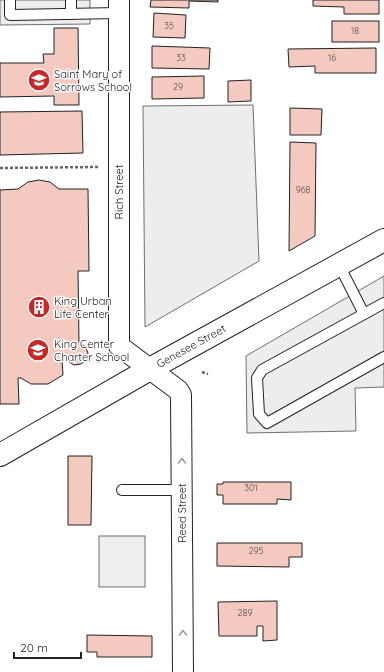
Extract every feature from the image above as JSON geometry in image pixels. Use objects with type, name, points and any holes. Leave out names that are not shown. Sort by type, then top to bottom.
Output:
[{"type":"main road","name":"Genesee Street","points":[[0,455],[150,369],[384,240]]},
{"type":"street","name":"Rich Street","points":[[119,7],[119,346],[150,369]]},
{"type":"street","name":"Reed Street","points":[[150,369],[178,390],[181,395],[183,672]]},
{"type":"lane","points":[[10,0],[10,15],[71,14],[119,7]]},
{"type":"lane","points":[[71,0],[71,14]]},
{"type":"lane","points":[[339,265],[364,314]]},
{"type":"lane","points":[[384,303],[262,370],[257,378],[258,414],[267,423],[384,357]]},
{"type":"lane","points":[[122,490],[182,490]]},
{"type":"path","points":[[0,168],[102,167]]},
{"type":"path","points":[[97,361],[102,362]]},
{"type":"path","points":[[202,372],[208,374]]},
{"type":"shaded area","points":[[0,0],[90,0],[90,24],[0,25]]},
{"type":"shaded area","points":[[253,105],[259,261],[145,327],[143,106]]},
{"type":"shaded area","points":[[384,276],[384,387],[355,388],[356,431],[247,433],[246,356]]},
{"type":"shaded area","points":[[99,536],[145,536],[145,587],[99,587]]},
{"type":"building","points":[[151,0],[218,0],[218,2],[189,1],[189,8],[150,7]]},
{"type":"building","points":[[313,0],[379,0],[379,14],[344,14],[344,7],[313,6]]},
{"type":"building","points":[[154,13],[186,15],[185,38],[153,37]]},
{"type":"building","points":[[332,21],[379,21],[379,42],[332,42]]},
{"type":"building","name":"Saint Mary of Sorrows School","points":[[54,28],[78,28],[79,105],[54,105],[54,96],[0,97],[0,63],[44,63],[43,54],[54,54]]},
{"type":"building","points":[[152,46],[210,48],[209,69],[152,68]]},
{"type":"building","points":[[376,48],[376,73],[315,73],[315,66],[289,67],[288,49]]},
{"type":"building","points":[[204,76],[204,98],[152,99],[152,77]]},
{"type":"building","points":[[251,80],[251,101],[228,102],[228,81]]},
{"type":"building","points":[[290,108],[322,109],[321,135],[290,135]]},
{"type":"building","points":[[82,111],[83,153],[0,155],[0,112]]},
{"type":"building","points":[[290,142],[316,143],[315,236],[289,251]]},
{"type":"building","name":"King Urban Life Center","points":[[39,180],[50,182],[59,189],[88,189],[89,271],[78,271],[79,343],[85,346],[88,353],[86,360],[81,364],[74,365],[66,360],[62,360],[63,375],[48,384],[31,384],[21,378],[18,378],[19,404],[0,404],[0,190],[18,189],[28,182]]},
{"type":"building","points":[[68,456],[92,456],[91,525],[68,525]]},
{"type":"building","points":[[223,482],[291,482],[291,500],[277,499],[277,504],[223,504],[223,495],[217,495],[217,484],[223,484]]},
{"type":"building","points":[[217,543],[302,543],[302,557],[289,557],[289,567],[217,566]]},
{"type":"building","points":[[277,601],[277,640],[263,641],[263,626],[257,626],[257,636],[219,636],[218,602]]},
{"type":"building","points":[[87,635],[152,636],[152,657],[97,657],[97,652],[87,652]]},
{"type":"place","name":"Saint Mary of Sorrows School","points":[[39,80]]},
{"type":"place","name":"King Urban Life Center","points":[[39,307]]},
{"type":"place","name":"King Center Charter School","points":[[38,350]]}]
